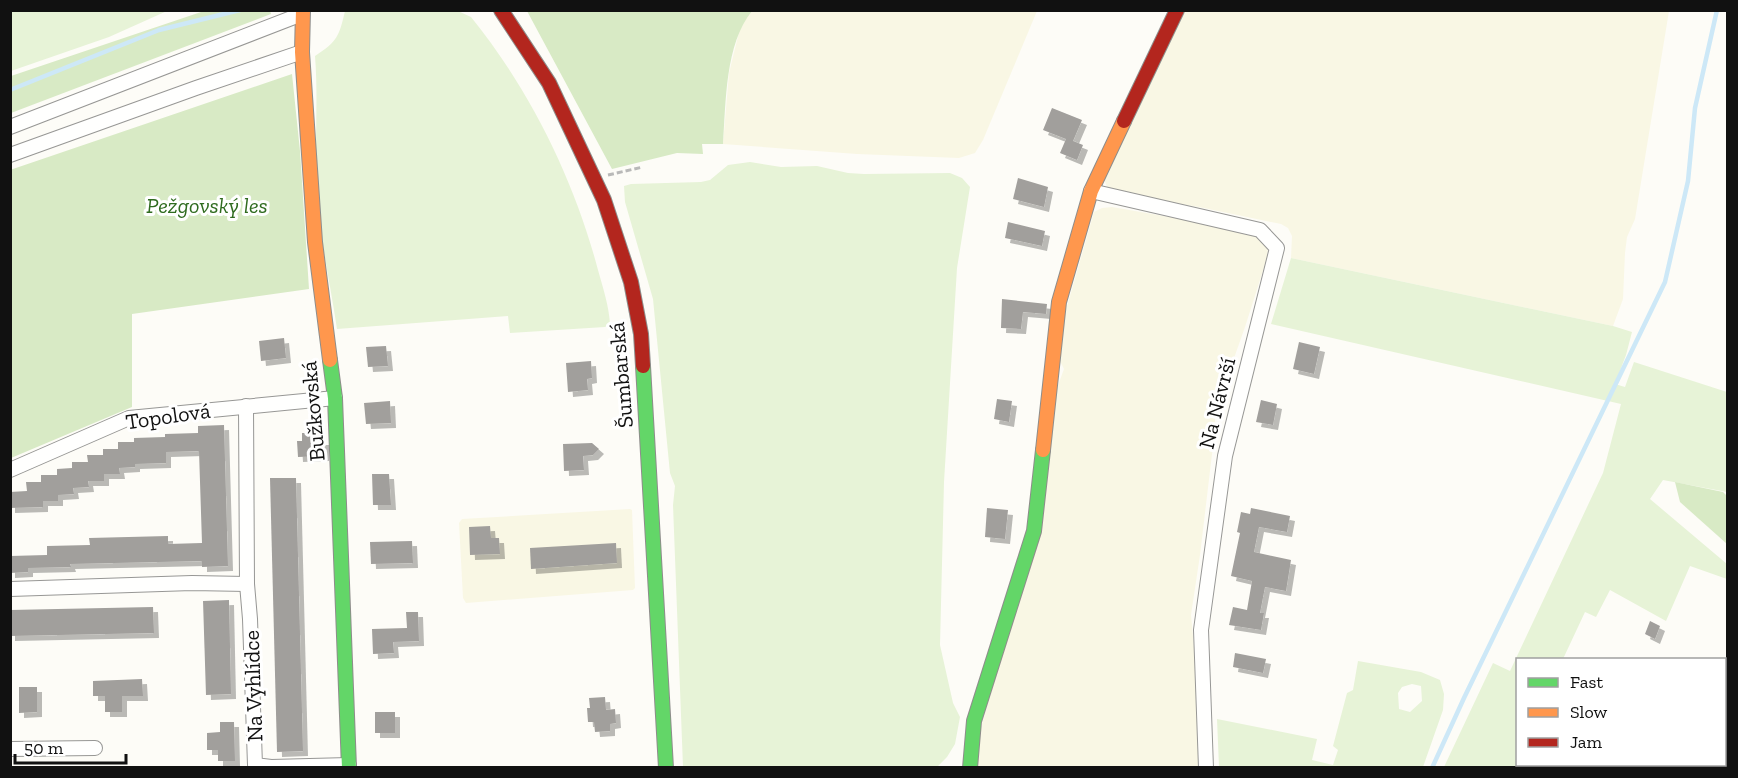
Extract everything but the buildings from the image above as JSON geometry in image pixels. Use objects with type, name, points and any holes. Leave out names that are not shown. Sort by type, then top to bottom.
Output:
[{"type":"street","name":"Šumbarská","points":[[501,10],[549,83],[604,200],[631,282],[641,334],[666,768]]},
{"type":"street","points":[[970,768],[974,721],[1034,531],[1059,302],[1091,192],[1177,10]]},
{"type":"street","points":[[10,127],[303,12]]},
{"type":"street","name":"Bužkovská","points":[[303,12],[302,52],[315,242],[335,398],[349,766]]},
{"type":"street","points":[[10,155],[302,52]]},
{"type":"street","name":"Na Návrší","points":[[1091,192],[1260,230],[1277,248],[1223,467],[1201,630],[1206,768]]},
{"type":"street","name":"Topolová","points":[[10,470],[129,418],[335,398]]},
{"type":"street","name":"Na Vyhlídce","points":[[246,406],[247,584],[251,630],[255,765],[271,767],[349,766]]},
{"type":"street","points":[[10,589],[192,583],[247,584]]},
{"type":"street","points":[[10,749],[94,748]]},
{"type":"path","points":[[595,180],[643,167]]},
{"type":"shaded area","points":[[752,11],[1037,11],[983,140],[975,153],[959,158],[857,154],[723,144],[729,73],[741,24]]},
{"type":"shaded area","points":[[1185,11],[1669,11],[1635,219],[1627,237],[1623,299],[1613,326],[1291,258],[1292,236],[1288,228],[1281,224],[1127,195],[1107,187],[1104,179]]},
{"type":"shaded area","points":[[1112,207],[1244,230],[1258,237],[1268,248],[1267,258],[1245,327],[1215,412],[1215,429],[1191,615],[1201,723],[1197,728],[1202,767],[973,768],[975,747],[1025,578],[1057,388],[1064,369],[1060,361],[1064,317],[1094,212]]},
{"type":"shaded area","points":[[632,510],[635,588],[633,590],[466,603],[463,598],[459,523],[462,519]]},
{"type":"green space","points":[[10,11],[167,11],[109,37],[11,71]]},
{"type":"green space","points":[[204,11],[270,11],[271,14],[11,113],[11,76]]},
{"type":"green space","points":[[345,11],[458,11],[471,17],[531,105],[563,169],[588,236],[606,297],[610,324],[605,327],[510,333],[508,316],[337,329],[318,207],[315,56],[333,42]]},
{"type":"green space","points":[[527,11],[752,11],[736,40],[728,74],[723,144],[702,144],[703,154],[677,153],[612,169]]},
{"type":"green space","name":"Pežgovský les","points":[[292,74],[300,151],[309,289],[132,314],[132,407],[11,458],[10,170]]},
{"type":"green space","points":[[750,162],[781,167],[817,166],[864,174],[950,173],[962,178],[970,187],[957,268],[944,482],[940,645],[953,703],[960,717],[955,744],[937,767],[683,767],[673,505],[675,486],[670,473],[653,299],[625,202],[624,186],[701,182],[710,180],[728,165]]},
{"type":"green space","points":[[1291,258],[1613,326],[1632,332],[1615,384],[1625,387],[1634,362],[1727,392],[1727,492],[1663,480],[1650,499],[1727,564],[1727,579],[1690,566],[1666,621],[1610,590],[1596,617],[1585,612],[1563,658],[1516,658],[1603,473],[1621,404],[1271,324]]},
{"type":"green space","points":[[1675,482],[1723,492],[1727,496],[1727,544],[1680,502]]},
{"type":"green space","points":[[1516,658],[1516,766],[1544,767],[1444,767],[1493,663],[1510,671]]},
{"type":"green space","points":[[1358,661],[1421,672],[1440,680],[1444,694],[1443,710],[1423,767],[1219,767],[1217,719],[1317,739],[1312,760],[1333,765],[1338,750],[1333,746],[1347,693],[1353,690]],"holes":[[[1412,684],[1421,686],[1422,701],[1410,712],[1399,709],[1398,693],[1402,687]]]},
{"type":"waterway","points":[[10,90],[159,30],[240,10]]},
{"type":"waterway","points":[[1432,768],[1665,282],[1688,181],[1695,108],[1717,10]]},
{"type":"traffic: fast","points":[[330,360],[335,398],[349,768]]},
{"type":"traffic: fast","points":[[643,366],[666,768]]},
{"type":"traffic: fast","points":[[970,768],[974,721],[1034,531],[1043,450]]},
{"type":"traffic: slow","points":[[303,10],[302,52],[315,242],[330,360]]},
{"type":"traffic: slow","points":[[1043,450],[1059,302],[1091,191],[1124,121]]},
{"type":"traffic: jam","points":[[501,10],[549,83],[604,200],[631,282],[641,334],[643,366]]},
{"type":"traffic: jam","points":[[1124,121],[1177,10]]}]
